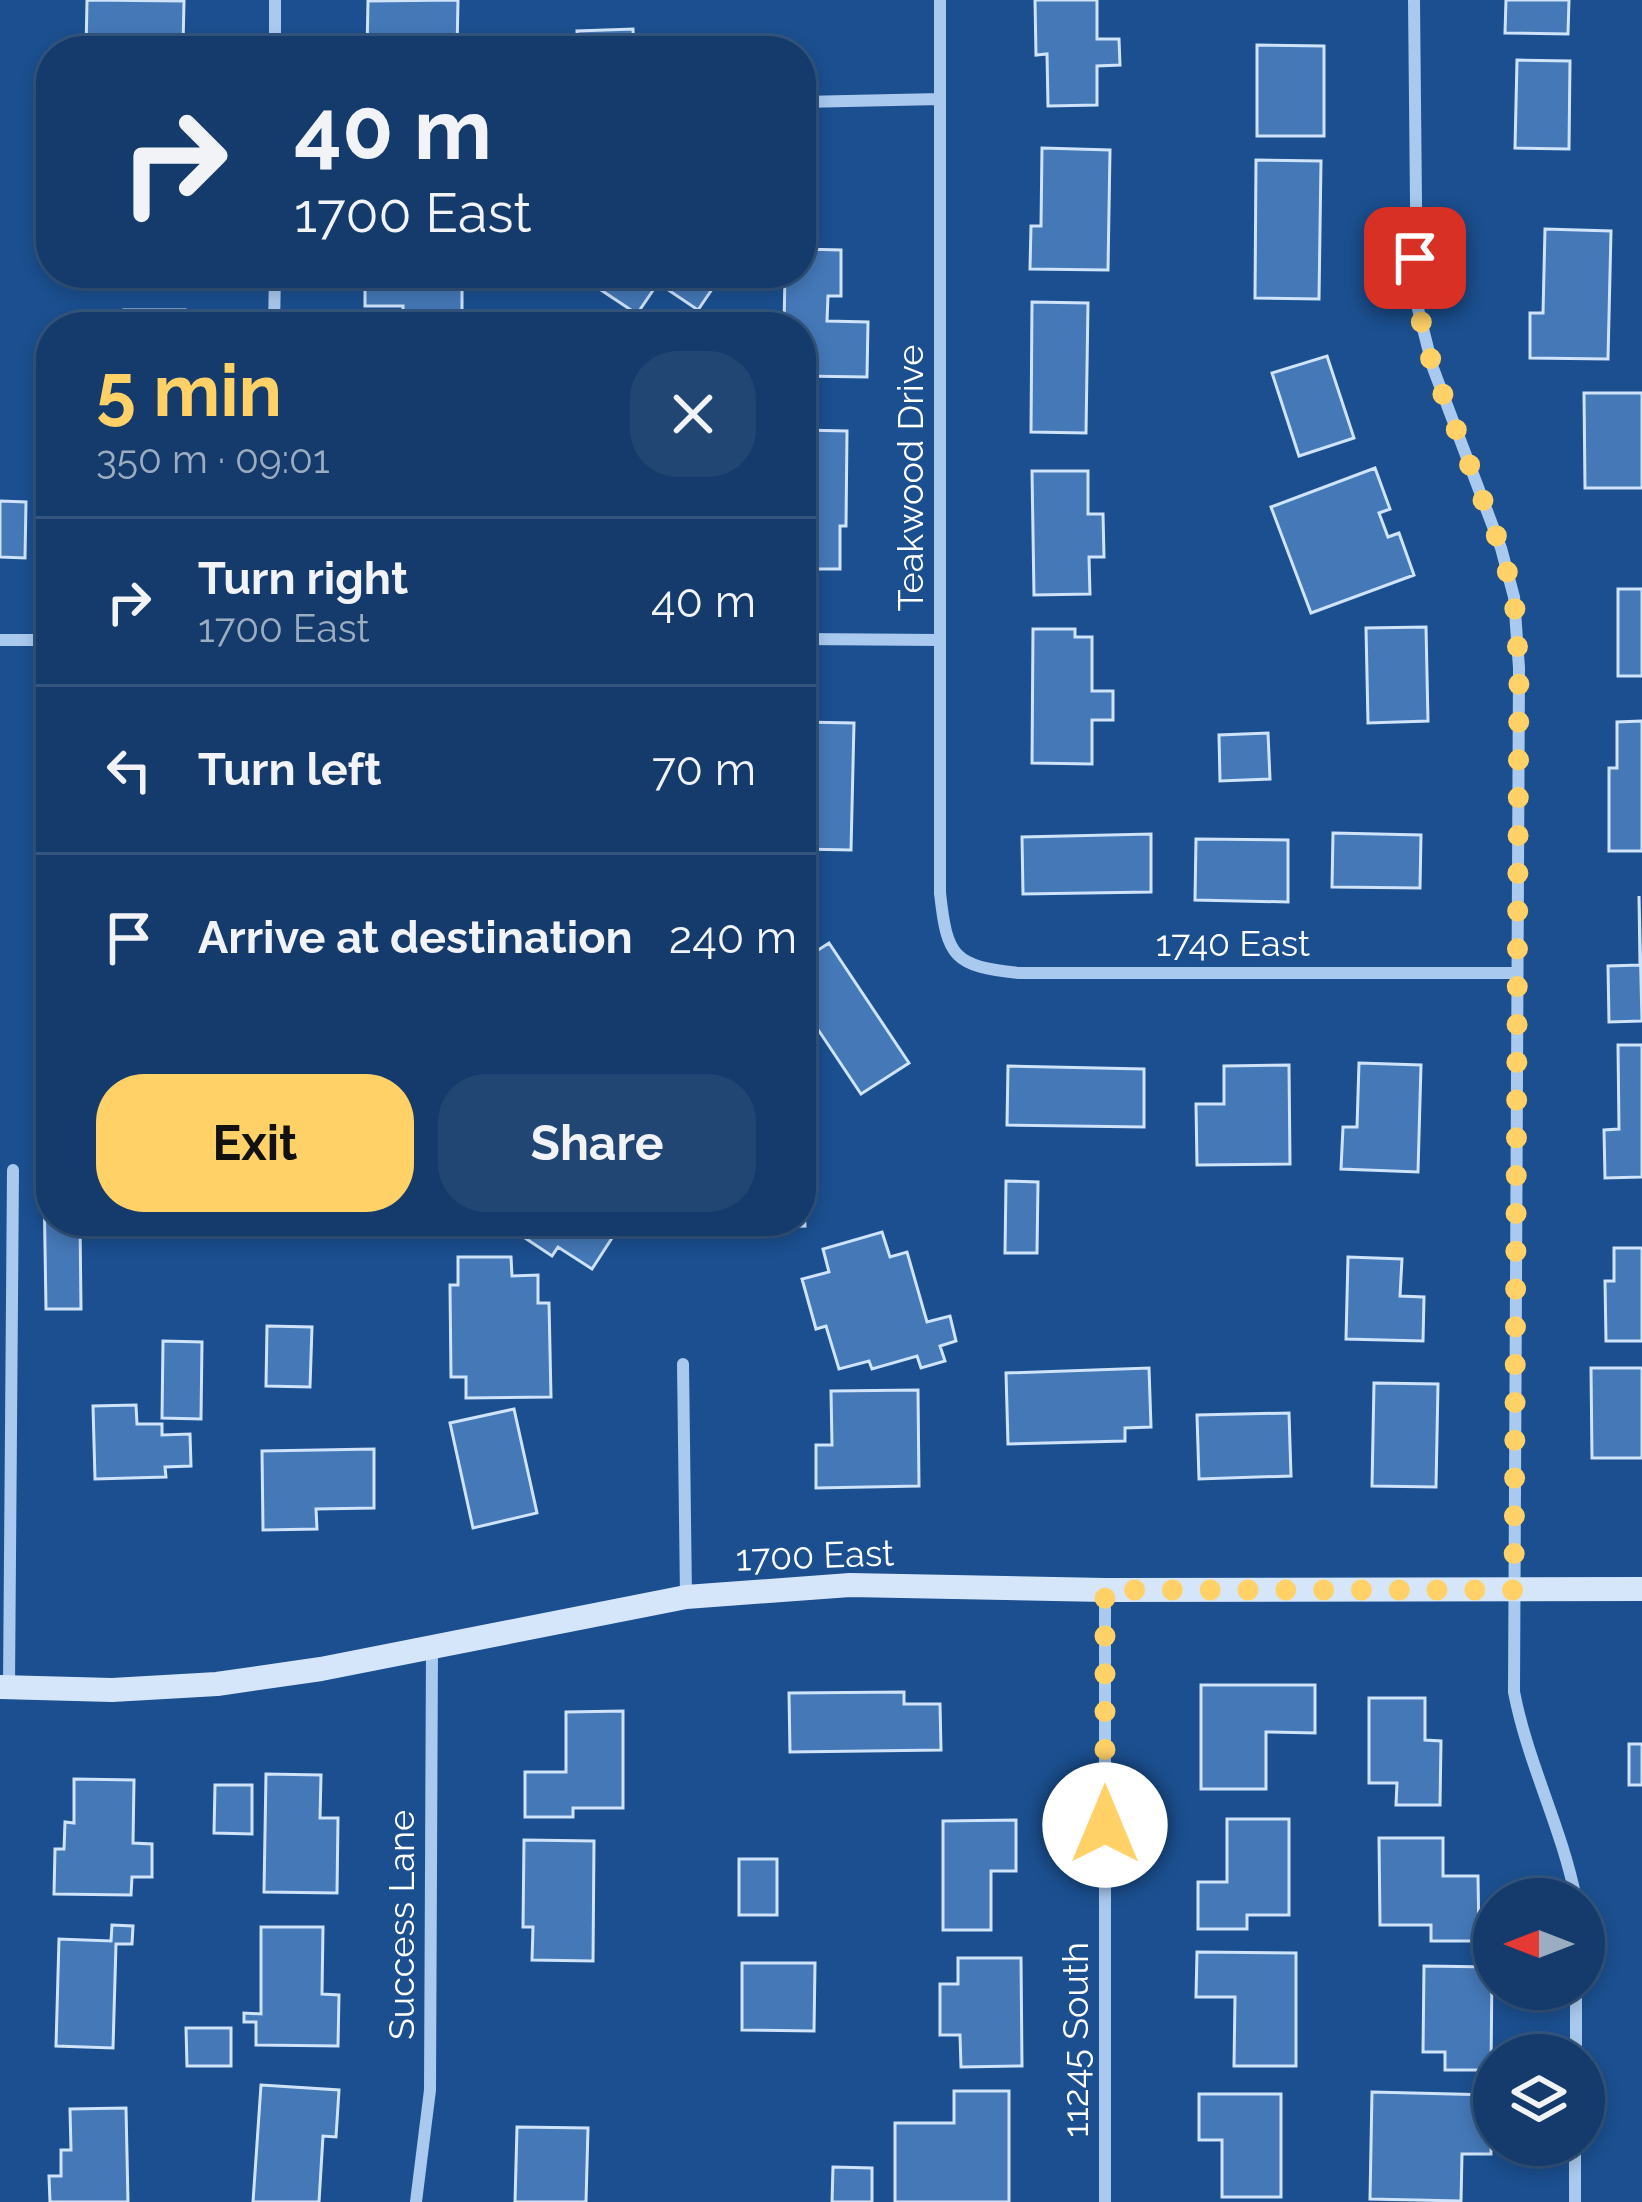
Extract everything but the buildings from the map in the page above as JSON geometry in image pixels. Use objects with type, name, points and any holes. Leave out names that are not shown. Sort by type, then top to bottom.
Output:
[{"type":"main road","name":"1700 East","points":[[4,1687],[112,1690],[217,1684],[321,1669],[686,1597],[850,1586],[1642,1589]]},
{"type":"street","points":[[275,0],[275,36]]},
{"type":"street","name":"Teakwood Drive","points":[[940,0],[940,893],[954,953]]},
{"type":"street","points":[[1414,0],[1417,305],[1433,368],[1501,548],[1514,597],[1519,668],[1514,1692],[1571,1878]]},
{"type":"street","points":[[816,102],[940,99]]},
{"type":"street","points":[[816,639],[940,640]]},
{"type":"street","points":[[0,640],[36,640]]},
{"type":"street","name":"1740 East","points":[[954,953],[976,969],[1019,974],[1517,973]]},
{"type":"street","points":[[4,1687],[13,1170]]},
{"type":"street","points":[[683,1364],[686,1597]]},
{"type":"street","name":"11245 South","points":[[1105,1590],[1105,2202]]},
{"type":"street","name":"Success Lane","points":[[416,2202],[430,2090],[432,1646]]},
{"type":"street","points":[[1575,2166],[1575,2202]]},
{"type":"route","points":[[1105,1825],[1105,1590],[1514,1590],[1519,668],[1514,597],[1501,548],[1433,368],[1417,305],[1415,258]]}]
